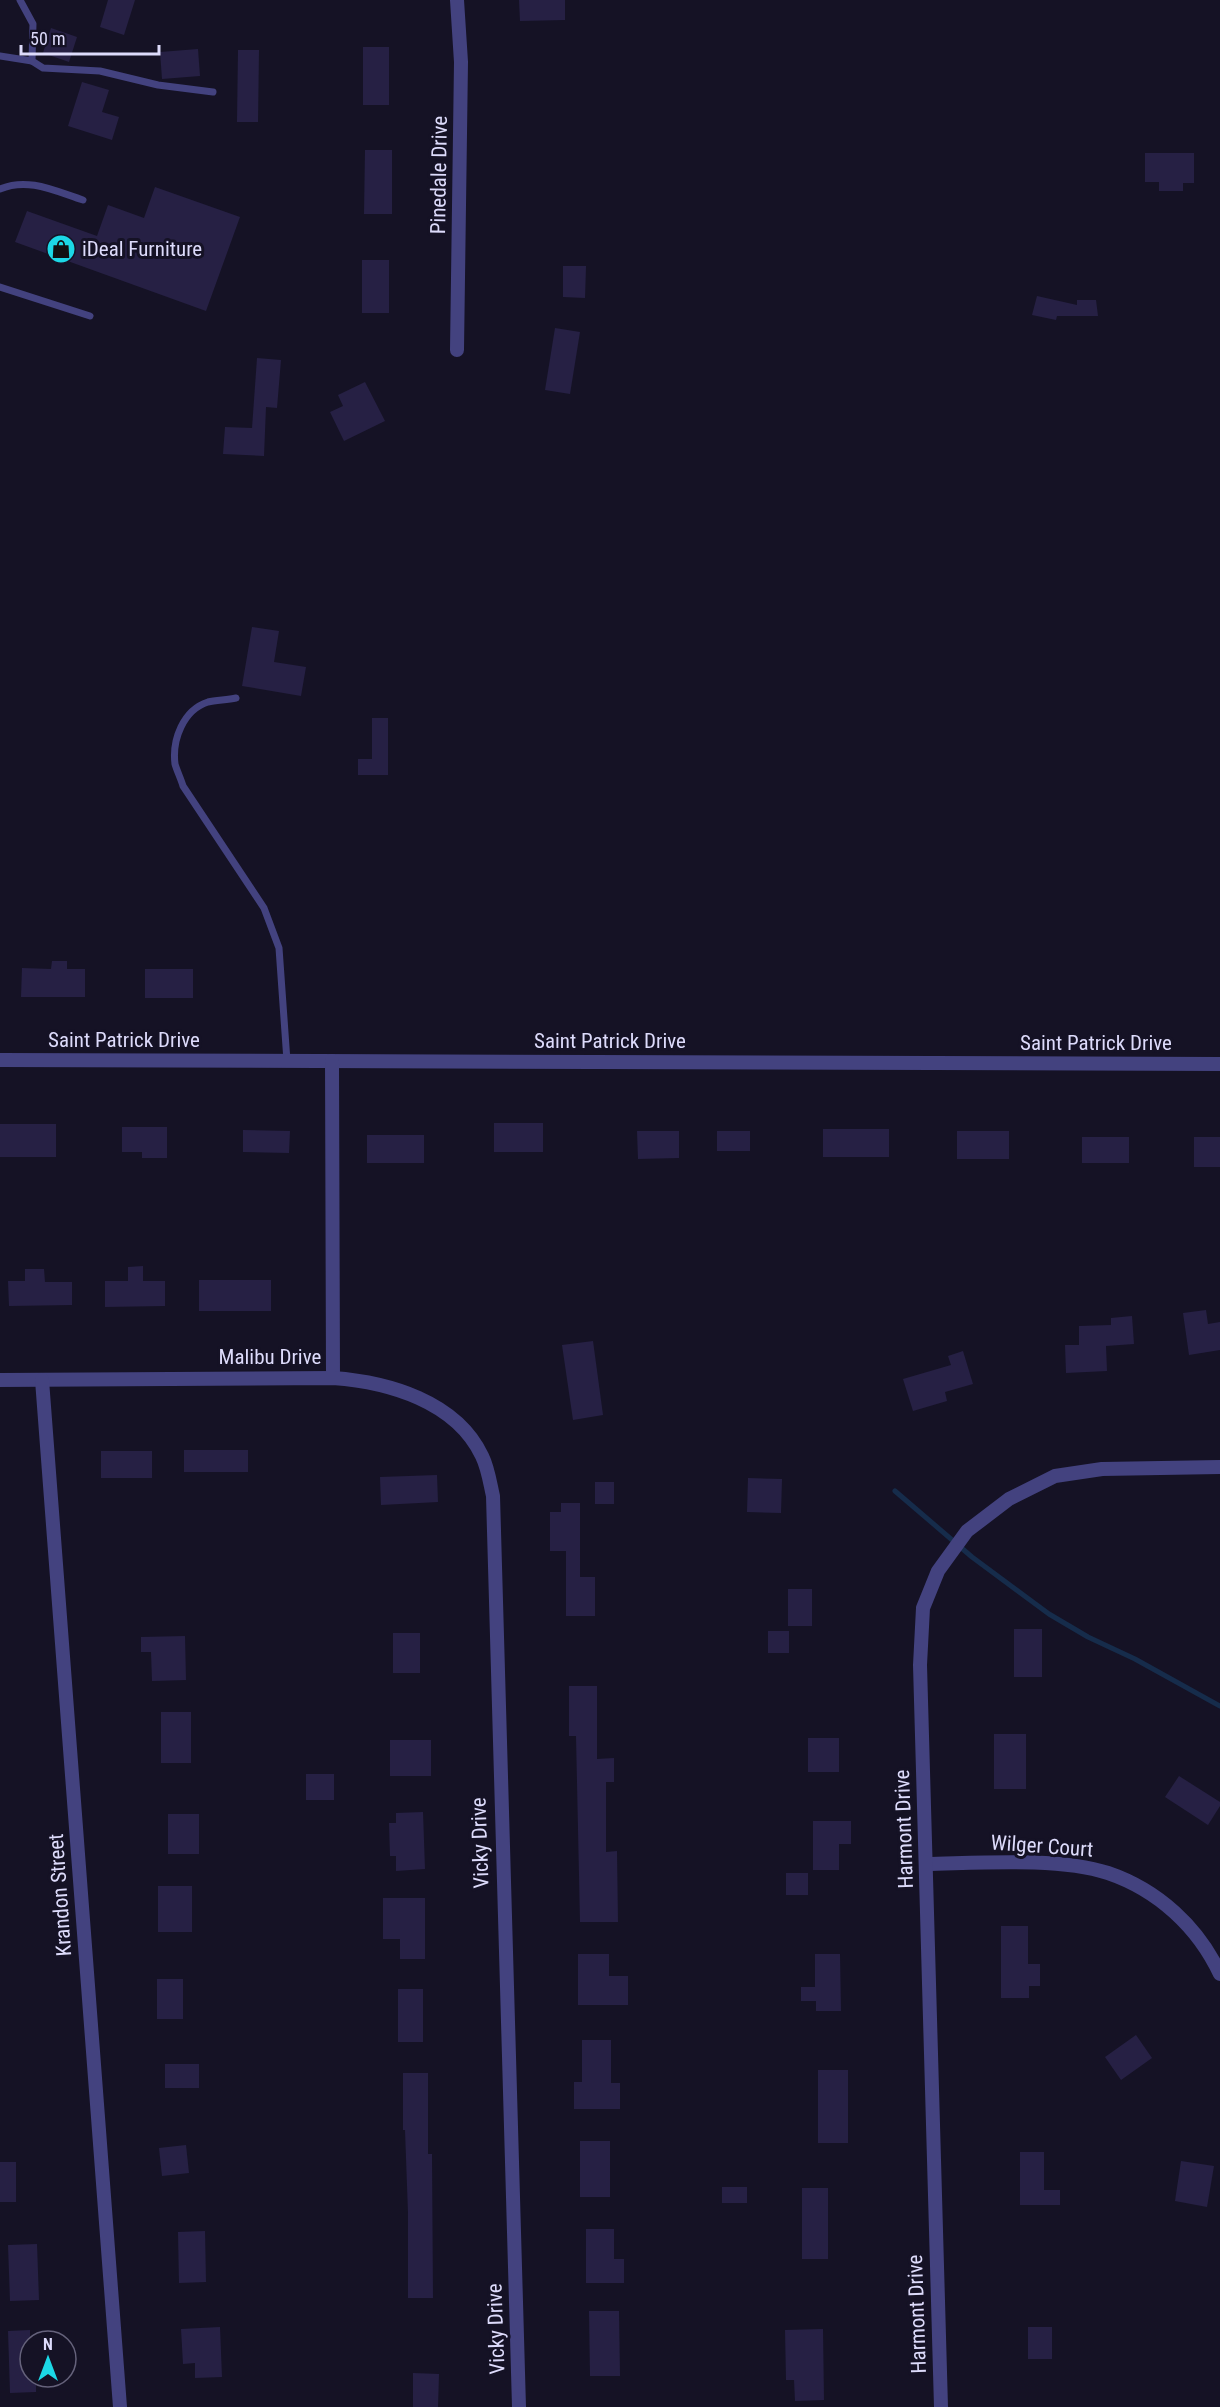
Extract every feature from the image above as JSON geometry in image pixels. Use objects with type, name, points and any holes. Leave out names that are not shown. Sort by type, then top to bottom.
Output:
[{"type":"street","name":"Pinedale Drive","points":[[457,0],[461,85],[457,350]]},
{"type":"street","name":"Saint Patrick Drive","points":[[0,1060],[1220,1064]]},
{"type":"street","name":"Malibu Drive","points":[[0,1380],[333,1378],[332,1061]]},
{"type":"street","name":"Vicky Drive","points":[[333,1378],[363,1380],[385,1385],[406,1392],[447,1414],[475,1443],[490,1478],[493,1496],[519,2407]]},
{"type":"street","name":"Krandon Street","points":[[42,1380],[120,2407]]},
{"type":"street","name":"Harmont Drive","points":[[941,2407],[920,1665],[923,1608],[938,1571],[967,1531],[1009,1499],[1055,1476],[1102,1468],[1220,1467]]},
{"type":"street","name":"Wilger Court","points":[[926,1864],[1008,1862],[1068,1866],[1107,1873],[1149,1892],[1187,1922],[1210,1952],[1220,1974]]},
{"type":"lane","points":[[20,0],[33,24],[32,61]]},
{"type":"lane","points":[[0,56],[32,61],[43,68],[100,71],[158,86],[213,92]]},
{"type":"lane","points":[[0,189],[11,184],[29,183],[83,200]]},
{"type":"lane","points":[[0,287],[90,316]]},
{"type":"lane","points":[[236,698],[208,702],[196,707],[181,724],[175,764],[183,786],[264,908],[279,948],[287,1061]]},
{"type":"building","points":[[108,0],[135,0],[124,35],[100,27]]},
{"type":"building","points":[[519,0],[565,0],[565,20],[520,21]]},
{"type":"building","points":[[51,28],[77,37],[69,62],[43,53]]},
{"type":"building","points":[[363,47],[389,47],[389,105],[363,105]]},
{"type":"building","points":[[198,49],[200,76],[162,79],[160,52]]},
{"type":"building","points":[[238,50],[259,50],[258,122],[237,122]]},
{"type":"building","points":[[82,82],[109,90],[102,112],[119,117],[112,140],[68,126]]},
{"type":"building","points":[[365,150],[392,150],[392,214],[364,214]]},
{"type":"building","points":[[1145,153],[1194,153],[1194,183],[1183,183],[1183,191],[1159,191],[1159,182],[1145,182]]},
{"type":"building","points":[[155,187],[240,217],[206,311],[15,242],[27,211],[97,236],[108,205],[144,218]]},
{"type":"building","points":[[362,260],[389,260],[389,313],[362,313]]},
{"type":"building","points":[[563,266],[586,266],[585,298],[563,297]]},
{"type":"building","points":[[1037,296],[1077,305],[1077,300],[1096,300],[1098,316],[1057,316],[1056,320],[1032,315]]},
{"type":"building","points":[[555,328],[580,332],[570,394],[545,390]]},
{"type":"building","points":[[257,358],[281,360],[277,408],[266,407],[264,456],[223,454],[225,427],[252,428]]},
{"type":"building","points":[[365,382],[385,421],[344,441],[330,412],[343,406],[338,395]]},
{"type":"building","points":[[252,627],[279,631],[274,662],[306,667],[301,696],[242,686]]},
{"type":"building","points":[[372,718],[388,718],[388,775],[358,775],[358,759],[372,759]]},
{"type":"building","points":[[52,961],[67,961],[67,969],[85,969],[85,997],[21,997],[22,968],[51,969]]},
{"type":"building","points":[[145,969],[193,969],[193,998],[145,998]]},
{"type":"building","points":[[494,1123],[543,1123],[543,1152],[494,1152]]},
{"type":"building","points":[[0,1124],[56,1124],[56,1157],[0,1157]]},
{"type":"building","points":[[122,1127],[167,1127],[167,1158],[142,1158],[142,1152],[122,1152]]},
{"type":"building","points":[[823,1129],[889,1129],[889,1157],[823,1157]]},
{"type":"building","points":[[243,1130],[290,1131],[289,1153],[243,1152]]},
{"type":"building","points":[[637,1131],[679,1131],[679,1158],[638,1159]]},
{"type":"building","points":[[717,1131],[750,1131],[750,1151],[717,1151]]},
{"type":"building","points":[[957,1131],[1009,1131],[1009,1159],[957,1159]]},
{"type":"building","points":[[367,1135],[424,1135],[424,1163],[367,1163]]},
{"type":"building","points":[[1082,1137],[1129,1137],[1129,1163],[1082,1163]]},
{"type":"building","points":[[1194,1137],[1220,1137],[1220,1167],[1194,1167]]},
{"type":"building","points":[[143,1266],[143,1281],[165,1281],[165,1306],[105,1307],[105,1281],[128,1281],[128,1267]]},
{"type":"building","points":[[25,1269],[44,1269],[45,1282],[72,1282],[72,1305],[9,1306],[8,1281],[25,1281]]},
{"type":"building","points":[[199,1280],[271,1280],[271,1311],[199,1311]]},
{"type":"building","points":[[1206,1310],[1208,1324],[1220,1322],[1220,1350],[1189,1355],[1183,1313]]},
{"type":"building","points":[[1132,1316],[1134,1344],[1106,1346],[1107,1371],[1066,1373],[1065,1345],[1079,1345],[1079,1326],[1111,1325],[1111,1318]]},
{"type":"building","points":[[593,1341],[603,1415],[573,1420],[562,1345]]},
{"type":"building","points":[[963,1351],[973,1384],[945,1392],[947,1401],[913,1411],[903,1379],[951,1365],[948,1356]]},
{"type":"building","points":[[184,1450],[248,1450],[248,1472],[184,1472]]},
{"type":"building","points":[[101,1451],[152,1451],[152,1478],[101,1478]]},
{"type":"building","points":[[437,1475],[438,1502],[381,1505],[380,1477]]},
{"type":"building","points":[[748,1478],[782,1479],[781,1513],[747,1512]]},
{"type":"building","points":[[595,1482],[614,1482],[614,1504],[595,1504]]},
{"type":"building","points":[[561,1503],[580,1503],[580,1577],[595,1577],[595,1616],[566,1616],[566,1551],[550,1551],[550,1512],[561,1512]]},
{"type":"building","points":[[788,1589],[812,1589],[812,1626],[788,1626]]},
{"type":"building","points":[[1014,1629],[1042,1629],[1042,1677],[1014,1677]]},
{"type":"building","points":[[768,1631],[789,1631],[789,1653],[768,1653]]},
{"type":"building","points":[[393,1633],[420,1633],[420,1673],[393,1673]]},
{"type":"building","points":[[185,1636],[186,1680],[152,1681],[151,1652],[141,1652],[141,1637]]},
{"type":"building","points":[[569,1686],[597,1686],[597,1759],[614,1758],[614,1782],[606,1782],[606,1852],[617,1851],[618,1922],[580,1922],[576,1736],[569,1736]]},
{"type":"building","points":[[161,1712],[191,1712],[191,1763],[161,1763]]},
{"type":"building","points":[[994,1734],[1026,1734],[1026,1789],[994,1789]]},
{"type":"building","points":[[808,1738],[839,1738],[839,1772],[808,1772]]},
{"type":"building","points":[[390,1740],[431,1740],[431,1776],[390,1776]]},
{"type":"building","points":[[306,1774],[334,1774],[334,1800],[306,1800]]},
{"type":"building","points":[[1179,1776],[1220,1802],[1220,1806],[1208,1825],[1165,1797]]},
{"type":"building","points":[[423,1812],[425,1869],[396,1871],[396,1856],[390,1856],[389,1823],[396,1823],[396,1813]]},
{"type":"building","points":[[168,1814],[199,1814],[199,1854],[168,1854]]},
{"type":"building","points":[[813,1821],[851,1821],[851,1844],[839,1844],[839,1870],[813,1870]]},
{"type":"building","points":[[786,1873],[808,1873],[808,1895],[786,1895]]},
{"type":"building","points":[[158,1886],[192,1886],[192,1932],[158,1932]]},
{"type":"building","points":[[383,1898],[425,1898],[425,1959],[400,1959],[400,1939],[383,1939]]},
{"type":"building","points":[[1001,1926],[1028,1926],[1028,1964],[1040,1964],[1040,1986],[1029,1986],[1029,1998],[1001,1998]]},
{"type":"building","points":[[578,1954],[609,1954],[609,1976],[628,1976],[628,2005],[578,2005]]},
{"type":"building","points":[[815,1954],[840,1954],[841,2011],[816,2011],[816,2001],[801,2001],[801,1987],[815,1987]]},
{"type":"building","points":[[157,1979],[183,1979],[183,2019],[157,2019]]},
{"type":"building","points":[[398,1989],[423,1989],[423,2042],[398,2042]]},
{"type":"building","points":[[1136,2035],[1152,2058],[1121,2080],[1105,2057]]},
{"type":"building","points":[[582,2040],[611,2040],[611,2083],[620,2083],[620,2109],[574,2109],[574,2082],[582,2082]]},
{"type":"building","points":[[165,2064],[199,2064],[199,2088],[165,2088]]},
{"type":"building","points":[[818,2070],[848,2070],[848,2143],[818,2143]]},
{"type":"building","points":[[403,2073],[428,2073],[428,2154],[432,2154],[433,2298],[408,2298],[408,2213],[405,2130],[403,2130]]},
{"type":"building","points":[[580,2141],[610,2141],[610,2197],[580,2197]]},
{"type":"building","points":[[186,2145],[189,2173],[162,2176],[159,2148]]},
{"type":"building","points":[[1020,2152],[1044,2152],[1044,2190],[1060,2190],[1060,2205],[1020,2205]]},
{"type":"building","points":[[1181,2161],[1214,2166],[1207,2207],[1175,2201]]},
{"type":"building","points":[[0,2162],[16,2162],[16,2202],[0,2202]]},
{"type":"building","points":[[722,2187],[747,2187],[747,2203],[722,2203]]},
{"type":"building","points":[[802,2188],[828,2188],[828,2259],[802,2259]]},
{"type":"building","points":[[586,2229],[614,2229],[614,2259],[624,2259],[624,2283],[586,2283]]},
{"type":"building","points":[[205,2231],[206,2282],[179,2283],[178,2232]]},
{"type":"building","points":[[37,2244],[39,2300],[10,2301],[8,2245]]},
{"type":"building","points":[[589,2311],[619,2311],[620,2376],[590,2376]]},
{"type":"building","points":[[220,2327],[222,2377],[195,2378],[195,2363],[183,2364],[181,2329]]},
{"type":"building","points":[[1028,2327],[1052,2327],[1052,2359],[1028,2359]]},
{"type":"building","points":[[823,2329],[824,2400],[795,2401],[794,2380],[786,2380],[785,2330]]},
{"type":"building","points":[[8,2331],[18,2331],[18,2389],[36,2389],[36,2392],[10,2393]]},
{"type":"building","points":[[413,2373],[439,2374],[438,2407],[413,2407]]},
{"type":"waterway","points":[[895,1491],[972,1557],[1049,1614],[1220,1706]]},
{"type":"place","name":"iDeal Furniture","points":[[61,249]]}]
